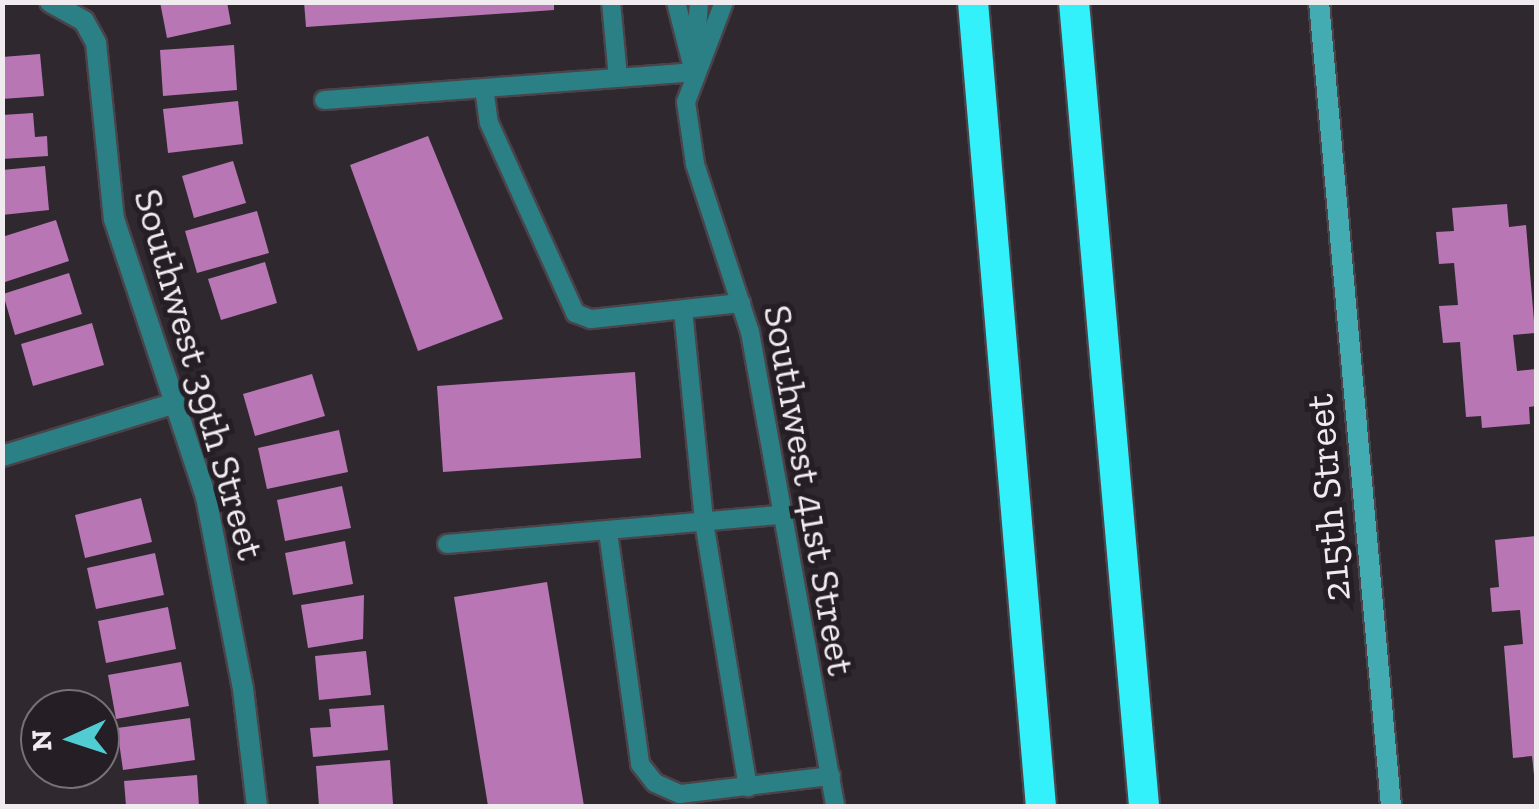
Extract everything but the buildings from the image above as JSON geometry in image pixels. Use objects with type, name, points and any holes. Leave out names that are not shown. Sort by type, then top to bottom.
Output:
[{"type":"highway","points":[[974,2],[1041,806]]},
{"type":"highway","points":[[1074,2],[1144,806]]},
{"type":"street","name":"Southwest 39th Street","points":[[50,2],[84,21],[96,43],[114,219],[206,497],[243,689],[257,806]]},
{"type":"street","name":"215th Street","points":[[1318,2],[1391,806]]},
{"type":"street","points":[[2,456],[175,403]]},
{"type":"lane","points":[[611,2],[618,78]]},
{"type":"lane","name":"Southwest 41st Street","points":[[676,2],[694,72]]},
{"type":"lane","name":"Southwest 41st Street","points":[[694,72],[699,2]]},
{"type":"lane","name":"Southwest 41st Street","points":[[724,2],[694,72],[686,102],[695,164],[741,303],[835,806]]},
{"type":"lane","points":[[324,100],[694,72]]},
{"type":"lane","points":[[484,88],[489,123],[575,313],[591,319],[741,303]]},
{"type":"lane","points":[[682,310],[704,522],[748,787]]},
{"type":"lane","points":[[447,544],[781,516]]},
{"type":"lane","points":[[608,532],[640,764],[656,783],[680,794],[831,776]]}]
